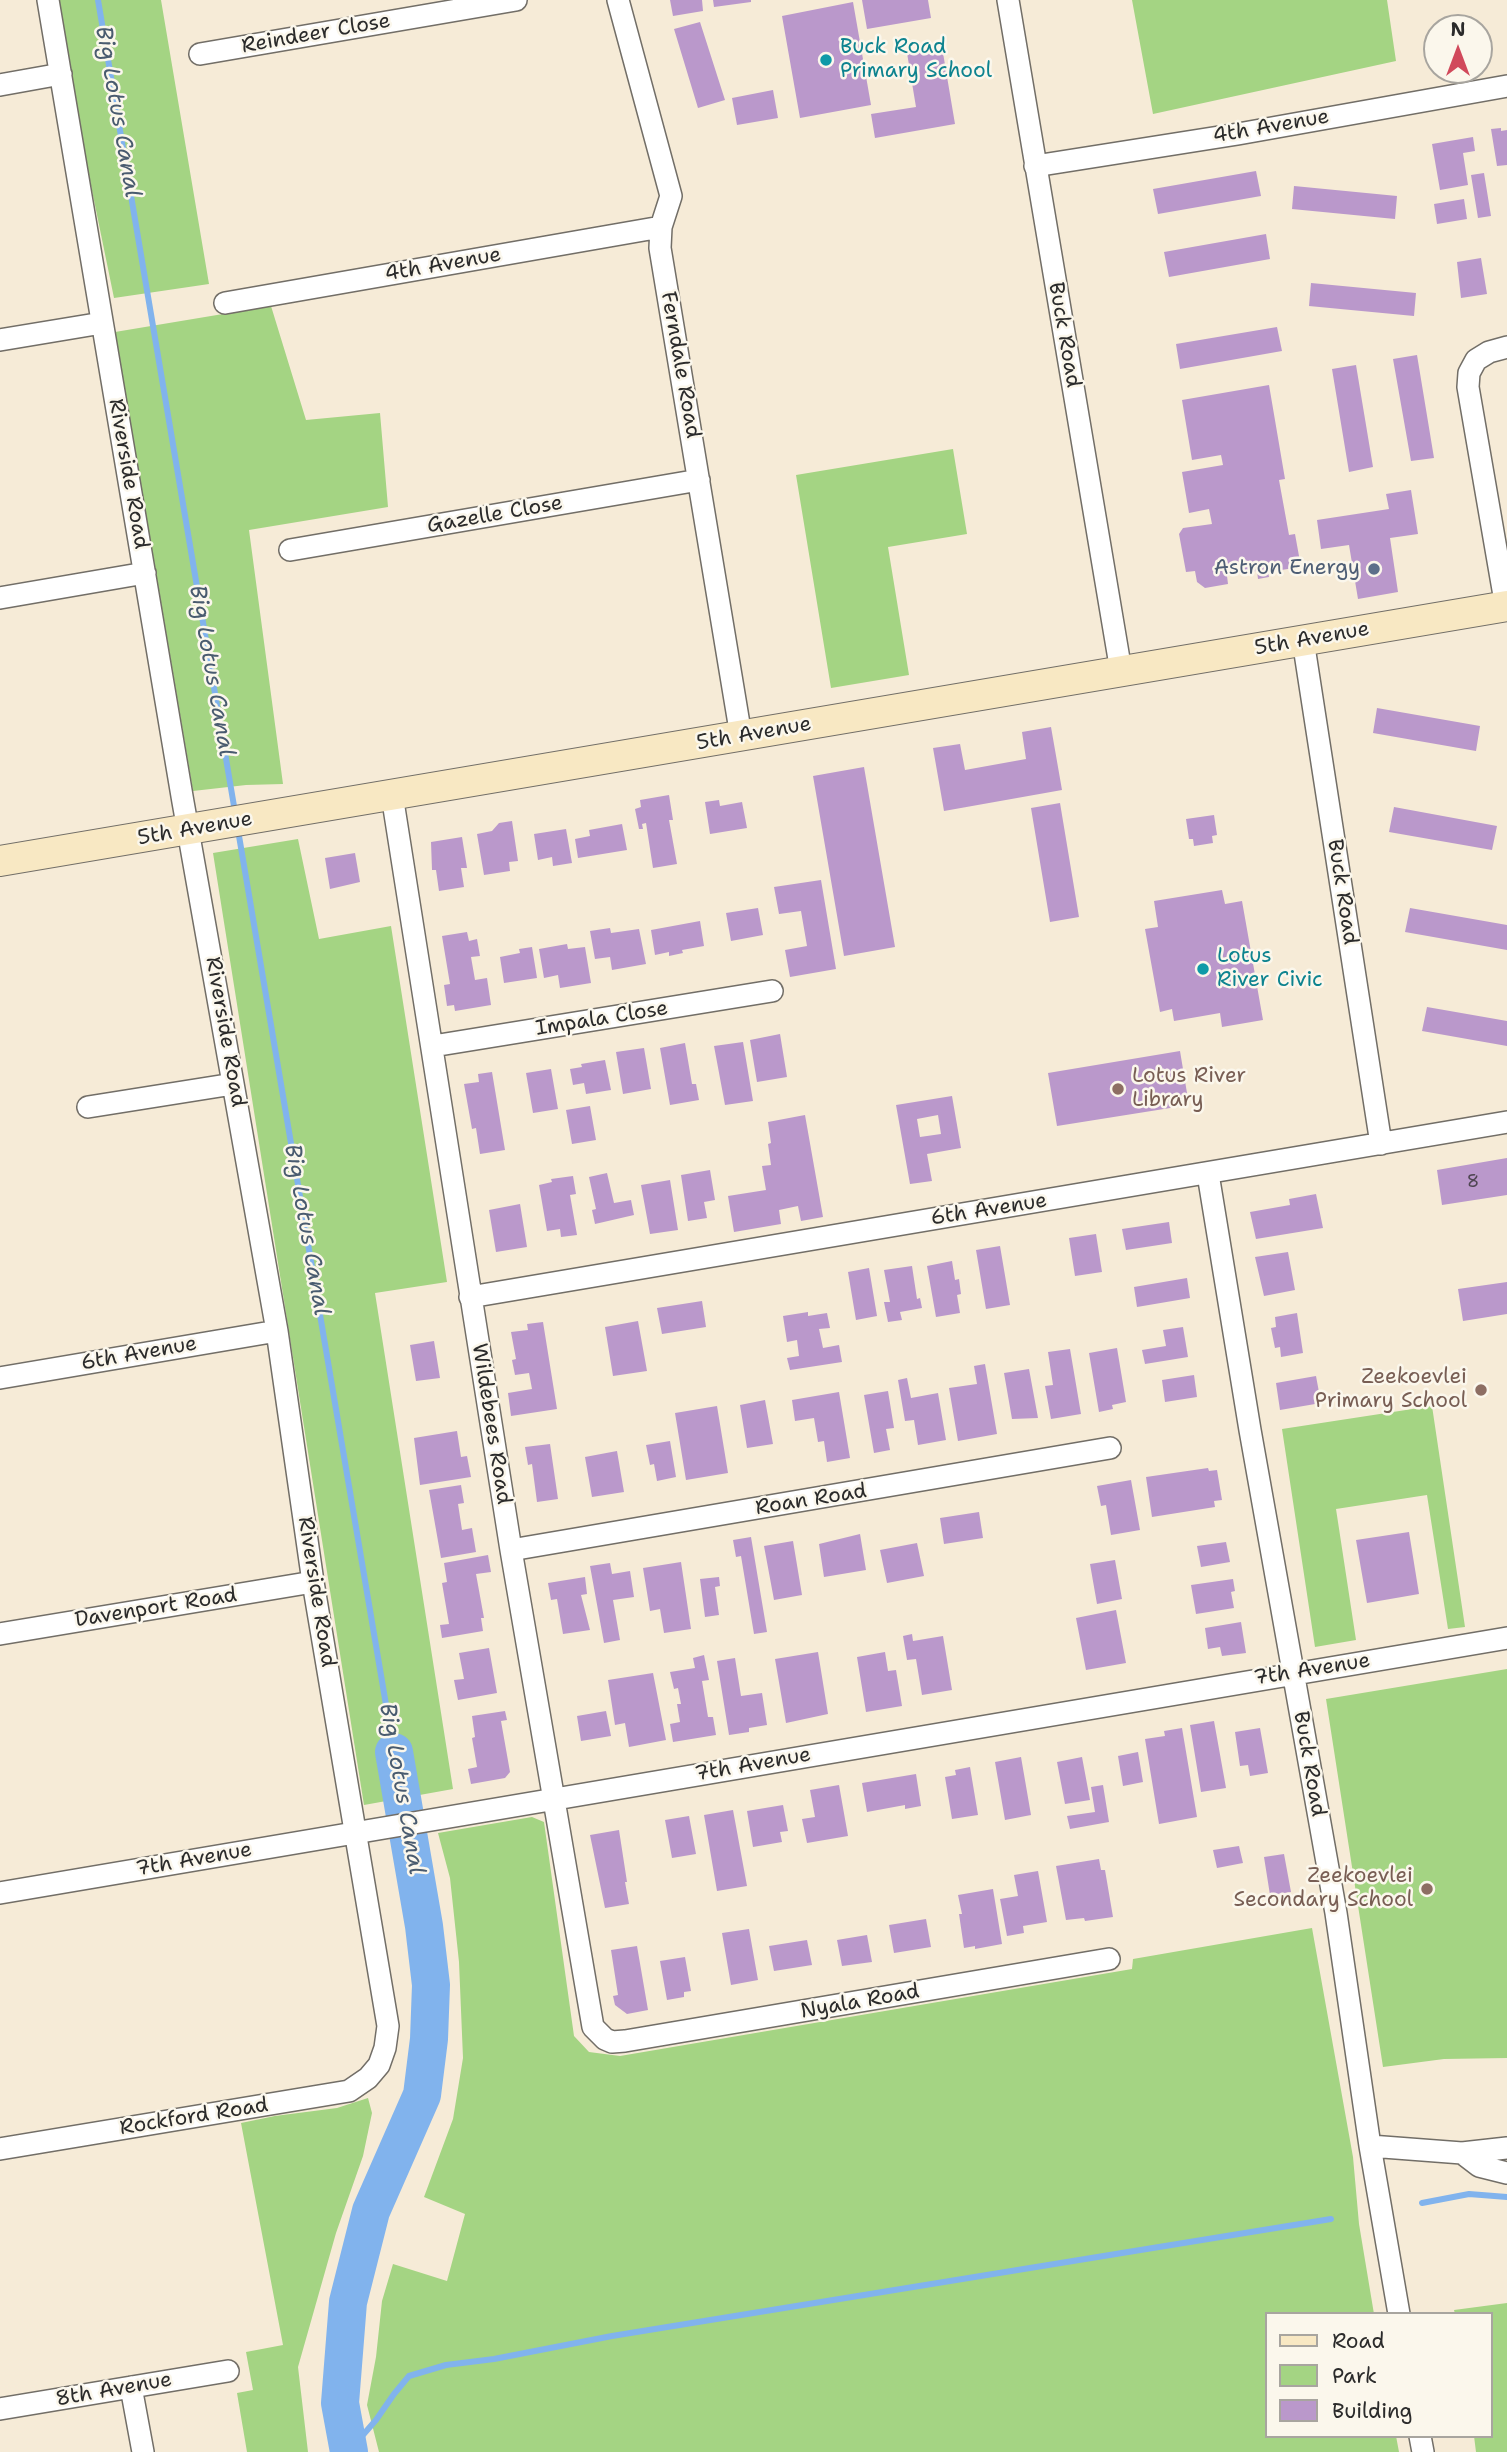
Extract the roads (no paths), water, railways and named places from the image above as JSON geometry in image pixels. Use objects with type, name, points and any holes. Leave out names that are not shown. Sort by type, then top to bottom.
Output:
[{"type":"main road","name":"5th Avenue","points":[[0,861],[1507,607]]},
{"type":"street","name":"Riverside Road","points":[[48,0],[277,1331],[313,1582],[388,2026],[379,2065]]},
{"type":"street","name":"Reindeer Close","points":[[200,54],[516,0]]},
{"type":"street","name":"Ferndale Road","points":[[618,0],[671,196],[661,227],[660,248],[741,736]]},
{"type":"street","name":"Buck Road","points":[[1008,0],[1121,671]]},
{"type":"street","points":[[0,85],[61,74]]},
{"type":"street","name":"4th Avenue","points":[[1035,166],[1507,86]]},
{"type":"street","name":"4th Avenue","points":[[225,303],[661,227]]},
{"type":"street","points":[[0,340],[102,323]]},
{"type":"street","points":[[1507,347],[1489,352],[1476,360],[1469,373],[1468,387],[1507,607]]},
{"type":"street","name":"Gazelle Close","points":[[290,550],[699,480]]},
{"type":"street","points":[[0,598],[145,573]]},
{"type":"street","name":"Buck Road","points":[[1303,640],[1381,1143]]},
{"type":"street","name":"Wildebees Road","points":[[392,795],[511,1550],[593,2027],[612,2042]]},
{"type":"street","name":"Impala Close","points":[[433,1046],[772,991]]},
{"type":"street","points":[[88,1107],[233,1084]]},
{"type":"street","name":"6th Avenue","points":[[470,1297],[1507,1122]]},
{"type":"street","name":"Buck Road","points":[[1208,1174],[1292,1673],[1336,1913],[1370,2146],[1399,2312]]},
{"type":"street","name":"6th Avenue","points":[[0,1378],[277,1331]]},
{"type":"street","name":"Roan Road","points":[[511,1550],[1110,1448]]},
{"type":"street","name":"Davenport Road","points":[[0,1634],[313,1582]]},
{"type":"street","name":"7th Avenue","points":[[0,1893],[1507,1638]]},
{"type":"street","name":"Nyala Road","points":[[612,2042],[1109,1959]]},
{"type":"street","name":"Rockford Road","points":[[0,2149],[349,2091],[368,2078],[379,2065]]},
{"type":"street","points":[[1370,2146],[1462,2153],[1507,2148]]},
{"type":"street","points":[[1462,2153],[1479,2166],[1507,2173]]},
{"type":"street","name":"8th Avenue","points":[[0,2409],[228,2371]]},
{"type":"street","points":[[131,2388],[143,2452]]},
{"type":"waterway","name":"Big Lotus Canal","points":[[98,0],[235,812]]},
{"type":"waterway","name":"Big Lotus Canal","points":[[238,830],[394,1752]]},
{"type":"waterway","name":"Big Lotus Canal","points":[[349,2452],[340,2403],[348,2302],[371,2211],[422,2095],[429,2039],[431,1985],[424,1926],[394,1752]]},
{"type":"waterway","points":[[1422,2203],[1469,2194],[1507,2197]]},
{"type":"waterway","points":[[349,2451],[409,2376],[446,2365],[1331,2219]]},
{"type":"place","name":"Buck Road Primary School","points":[[826,60]]},
{"type":"place","name":"Astron Energy","points":[[1374,569]]},
{"type":"place","name":"Lotus River Civic","points":[[1203,969]]},
{"type":"place","name":"Lotus River Library","points":[[1118,1089]]},
{"type":"place","name":"Zeekoevlei Primary School","points":[[1481,1390]]},
{"type":"place","name":"Zeekoevlei Secondary School","points":[[1427,1889]]}]
